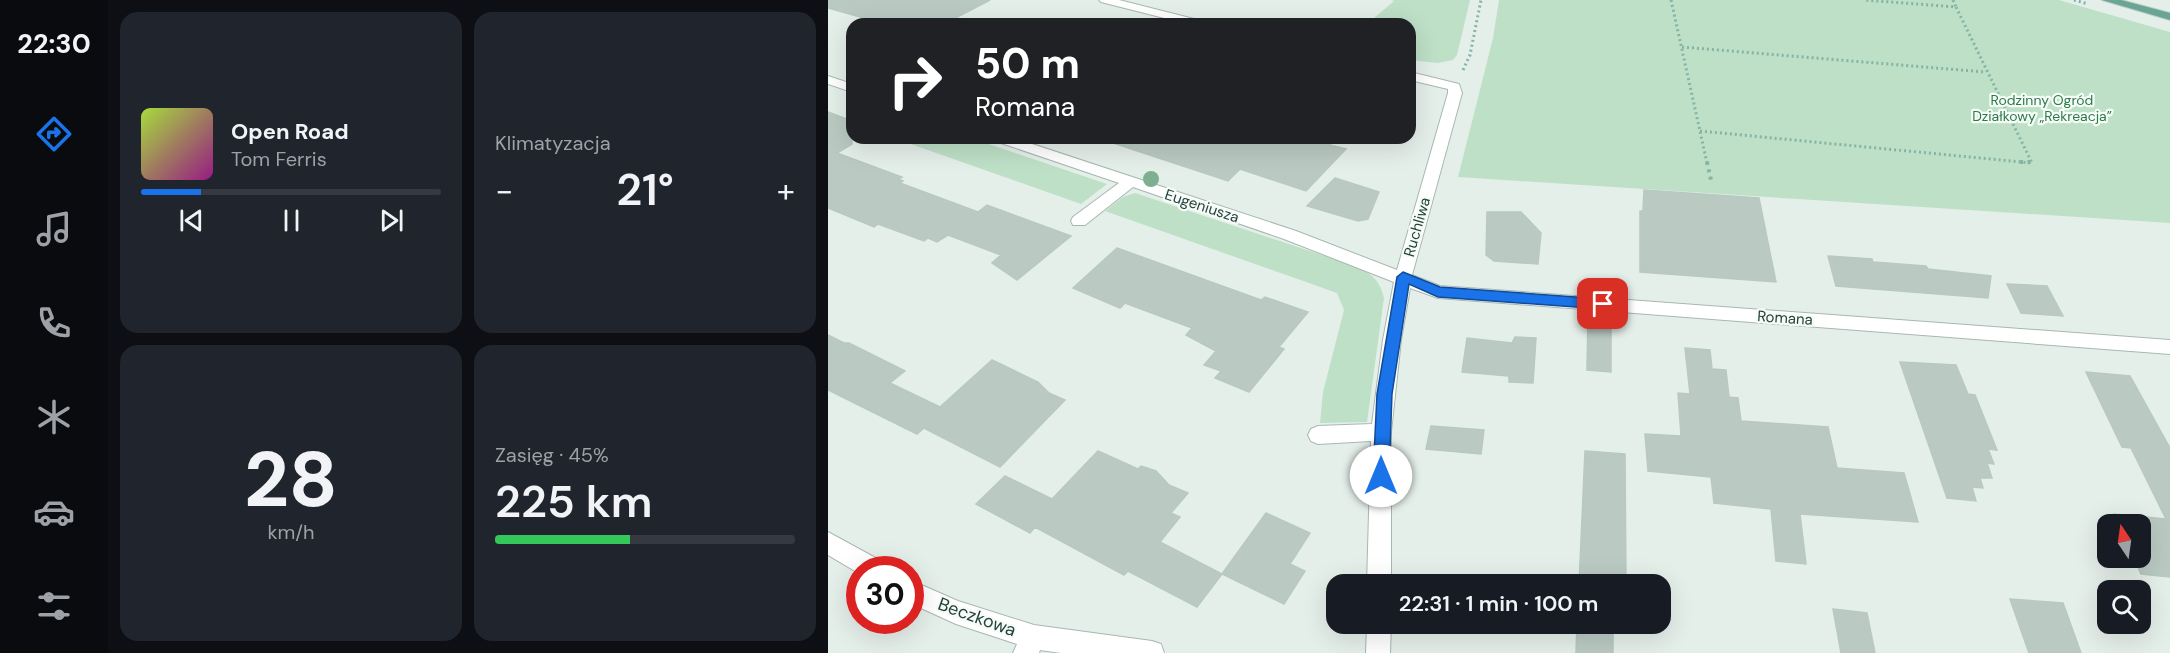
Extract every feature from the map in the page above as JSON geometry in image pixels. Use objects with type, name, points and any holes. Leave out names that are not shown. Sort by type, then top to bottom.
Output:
[{"type":"main road","points":[[2108,0],[2170,16]]},
{"type":"main road","points":[[2152,0],[2170,5]]},
{"type":"street","points":[[1105,0],[1178,18]]},
{"type":"street","points":[[1416,78],[1454,87]]},
{"type":"street","points":[[828,80],[846,86]]},
{"type":"street","name":"Ruchliwa","points":[[1379,574],[1381,432],[1388,372],[1403,277],[1454,87]]},
{"type":"street","name":"Eugeniusza","points":[[1018,144],[1290,235],[1403,277]]},
{"type":"street","points":[[1079,221],[1130,182]]},
{"type":"street","name":"Romana","points":[[1403,277],[1438,292],[2170,347]]},
{"type":"street","points":[[1318,435],[1381,432]]},
{"type":"street","points":[[828,543],[851,556]]},
{"type":"street","name":"Beczkowa","points":[[924,597],[1029,645],[1152,653]]},
{"type":"street","points":[[1378,653],[1379,634]]},
{"type":"path","points":[[1454,87],[1470,55],[1481,0]]},
{"type":"path","points":[[1671,0],[1711,180]]},
{"type":"path","points":[[1864,0],[1956,7]]},
{"type":"path","points":[[1700,131],[2032,163],[1953,0]]},
{"type":"path","points":[[1682,47],[1986,72]]},
{"type":"green space","points":[[1391,0],[1470,0],[1457,55],[1453,60],[1438,63],[1416,61],[1416,18],[1374,18],[1394,1]]},
{"type":"green space","name":"Rodzinny Ogród Działkowy „Rekreacja”","points":[[1499,0],[2059,0],[2170,32],[2170,223],[1458,177],[1493,38]]},
{"type":"green space","points":[[911,144],[989,144],[1107,184],[1081,204]]},
{"type":"green space","points":[[1135,193],[1355,266],[1374,278],[1384,298],[1367,422],[1320,423],[1323,392],[1344,310],[1337,293],[1105,211],[1123,197]]},
{"type":"building","points":[[828,0],[990,0],[956,18],[864,18],[828,8]]},
{"type":"building","points":[[828,112],[846,119],[846,144],[852,144],[837,153],[902,177],[898,179],[903,181],[900,183],[978,212],[987,205],[1071,236],[1017,280],[992,263],[1001,255],[948,235],[937,242],[928,238],[924,241],[878,224],[874,227],[828,208]]},
{"type":"building","points":[[1116,144],[1331,144],[1346,149],[1306,191],[1240,169],[1228,181]]},
{"type":"building","points":[[1335,178],[1379,192],[1368,219],[1358,221],[1307,206]]},
{"type":"building","points":[[1644,190],[1759,198],[1776,282],[1640,272],[1640,211],[1643,211]]},
{"type":"building","points":[[1487,212],[1521,212],[1541,233],[1538,264],[1494,261],[1486,255]]},
{"type":"building","points":[[1117,248],[1261,300],[1265,297],[1308,312],[1279,347],[1284,349],[1249,392],[1215,378],[1221,371],[1204,365],[1216,351],[1186,335],[1192,328],[1125,303],[1120,308],[1073,288]]},
{"type":"building","points":[[1828,256],[1872,259],[1873,262],[1926,266],[1928,269],[1991,276],[1988,298],[1836,286]]},
{"type":"building","points":[[2007,284],[2047,286],[2063,316],[2021,313]]},
{"type":"building","points":[[1588,312],[1611,313],[1611,372],[1587,370]]},
{"type":"building","points":[[828,335],[905,371],[890,383],[940,407],[992,360],[1038,382],[1049,393],[1065,400],[1000,467],[924,428],[917,434],[828,390]]},
{"type":"building","points":[[1515,337],[1536,338],[1533,383],[1509,382],[1509,376],[1462,372],[1467,338],[1512,343]]},
{"type":"building","points":[[1685,348],[1710,350],[1712,369],[1726,370],[1729,397],[1738,398],[1741,421],[1828,427],[1837,468],[1904,473],[1918,522],[1800,514],[1806,564],[1776,561],[1771,509],[1714,503],[1711,477],[1648,471],[1645,434],[1681,436],[1678,393],[1690,394]]},
{"type":"building","points":[[1900,362],[1956,365],[1968,394],[1975,395],[1997,450],[1988,449],[1994,464],[1987,463],[1992,478],[1980,478],[1983,488],[1972,487],[1976,501],[1947,498]]},
{"type":"building","points":[[2086,372],[2130,376],[2170,448],[2170,577],[2141,574],[2138,568],[2151,568],[2151,518],[2166,519],[2131,448],[2122,447]]},
{"type":"building","points":[[1431,426],[1484,430],[1481,454],[1426,449]]},
{"type":"building","points":[[1098,451],[1138,469],[1141,466],[1156,471],[1169,485],[1188,493],[1171,513],[1180,517],[1160,542],[1222,574],[1197,607],[1128,571],[1124,575],[1035,527],[1030,533],[976,504],[1005,476],[1052,499]]},
{"type":"building","points":[[1585,451],[1625,454],[1626,574],[1579,574]]},
{"type":"building","points":[[1266,513],[1310,533],[1290,564],[1305,571],[1284,604],[1222,574]]},
{"type":"building","points":[[2010,599],[2063,603],[2081,653],[2029,653]]},
{"type":"building","points":[[1833,609],[1867,613],[1875,653],[1841,653]]},
{"type":"building","points":[[1577,634],[1613,634],[1613,653],[1576,653]]},
{"type":"route","points":[[1381,476],[1381,432],[1385,394],[1403,277],[1438,292],[1603,304]]}]
